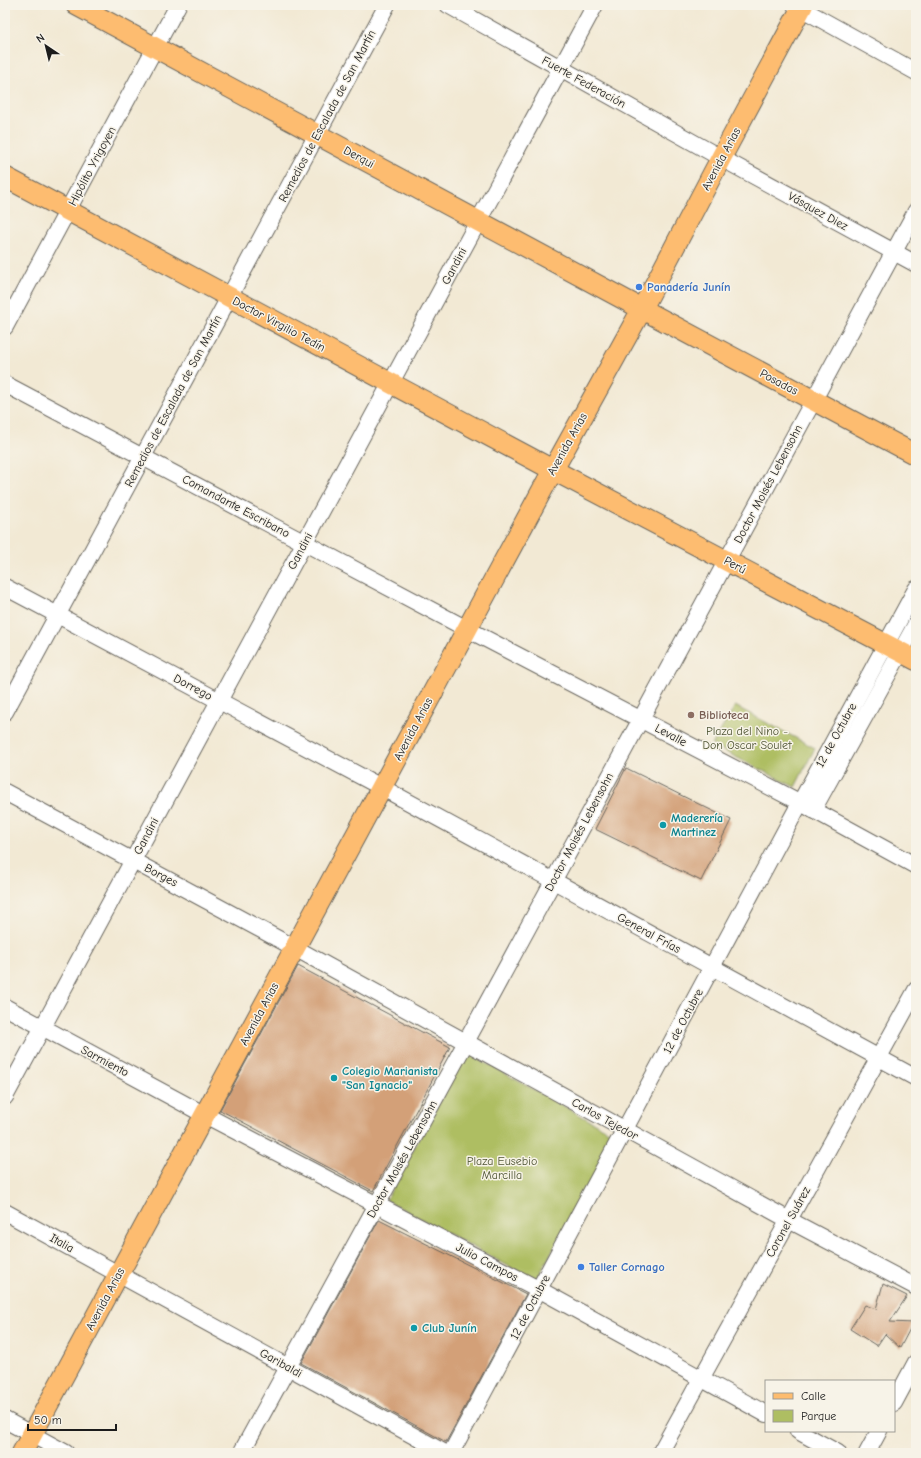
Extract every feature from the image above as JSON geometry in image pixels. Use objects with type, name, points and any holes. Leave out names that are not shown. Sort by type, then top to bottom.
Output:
[{"type":"main road","name":"Derqui","points":[[76,5],[642,309]]},
{"type":"main road","name":"Avenida Arias","points":[[22,1453],[381,787],[642,309],[800,6]]},
{"type":"main road","name":"Doctor Virgilio Tedín","points":[[5,177],[553,470]]},
{"type":"main road","name":"Posadas","points":[[642,309],[916,455]]},
{"type":"main road","name":"Perú","points":[[553,470],[901,652]]},
{"type":"street","name":"Hipólito Yrigoyen","points":[[5,327],[178,5]]},
{"type":"street","name":"Remedios de Escalada de San Martín","points":[[5,712],[386,5]]},
{"type":"street","name":"Fuerte Federación","points":[[448,5],[721,158]]},
{"type":"street","name":"Gandini","points":[[5,1097],[595,5]]},
{"type":"street","points":[[800,6],[916,72]]},
{"type":"street","name":"Vásquez Diez","points":[[721,158],[916,264]]},
{"type":"street","name":"Doctor Moisés Lebensohn","points":[[241,1453],[466,1042],[916,211]]},
{"type":"street","name":"Comandante Escribano","points":[[5,384],[467,629]]},
{"type":"street","name":"Dorrego","points":[[5,586],[381,787]]},
{"type":"street","name":"12 de Octubre","points":[[450,1453],[540,1290],[799,802],[901,652],[916,589]]},
{"type":"street","name":"12 de Octubre","points":[[814,810],[916,624]]},
{"type":"street","name":"Levalle","points":[[467,629],[799,802],[916,866]]},
{"type":"street","name":"General Frías","points":[[381,787],[916,1078]]},
{"type":"street","name":"Borges","points":[[5,792],[295,948]]},
{"type":"street","name":"Carlos Tejedor","points":[[295,948],[789,1220],[916,1288]]},
{"type":"street","name":"Coronel Suárez","points":[[660,1453],[916,990]]},
{"type":"street","name":"Sarmiento","points":[[5,1007],[205,1115]]},
{"type":"street","name":"Julio Campos","points":[[205,1115],[540,1290],[765,1413]]},
{"type":"street","name":"Italia","points":[[5,1212],[118,1274]]},
{"type":"street","name":"Garibaldi","points":[[118,1274],[445,1453]]},
{"type":"street","points":[[895,1401],[916,1362]]},
{"type":"street","points":[[5,1420],[66,1453]]},
{"type":"street","points":[[800,1432],[838,1453]]},
{"type":"street","points":[[867,1453],[878,1432]]},
{"type":"green space","name":"Plaza del Nino - Don Oscar Soulet","points":[[735,706],[815,748],[795,787],[712,745]]},
{"type":"green space","name":"Plaza Eusebio Marcilla","points":[[466,1052],[616,1135],[536,1281],[386,1200]]},
{"type":"building","name":"Maderería Martinez","points":[[626,768],[731,820],[701,881],[595,829]]},
{"type":"building","name":"Colegio Marianista \"San Ignacio\"","points":[[298,966],[450,1047],[373,1191],[220,1110]]},
{"type":"building","name":"Club Junín","points":[[379,1220],[526,1294],[446,1442],[301,1363]]},
{"type":"building","points":[[883,1284],[907,1296],[890,1322],[913,1323],[900,1348],[885,1334],[877,1346],[850,1329],[865,1305],[876,1309]]},
{"type":"place","name":"Panadería Junín","points":[[639,287]]},
{"type":"place","name":"Biblioteca","points":[[691,715]]},
{"type":"place","name":"Maderería Martinez","points":[[663,825]]},
{"type":"place","name":"Colegio Marianista \"San Ignacio\"","points":[[334,1078]]},
{"type":"place","name":"Taller Cornago","points":[[581,1267]]},
{"type":"place","name":"Club Junín","points":[[414,1328]]}]
